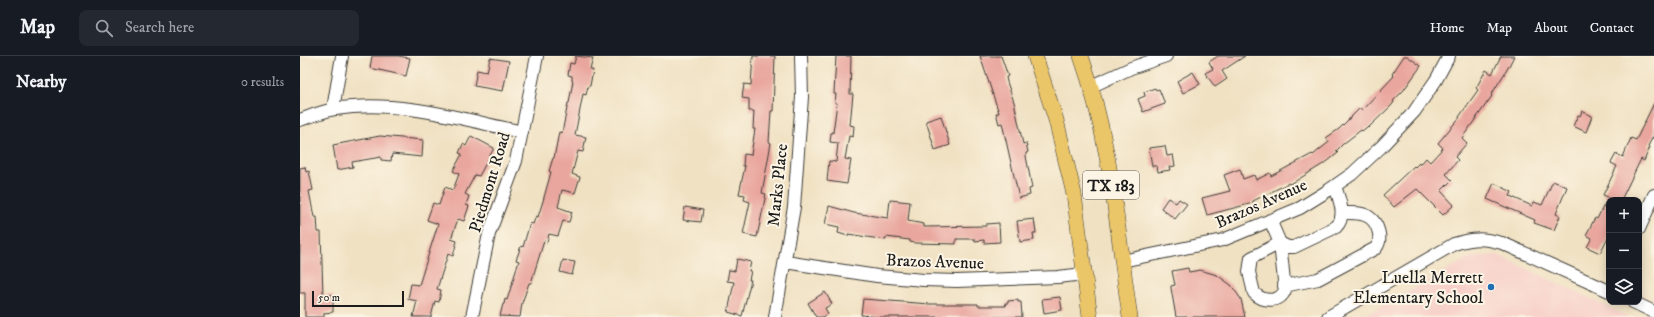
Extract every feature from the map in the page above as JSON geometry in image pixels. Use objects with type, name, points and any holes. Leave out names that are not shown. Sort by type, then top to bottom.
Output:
[{"type":"main road","name":"TX 183","points":[[1035,56],[1056,120],[1074,194],[1090,317]]},
{"type":"main road","name":"TX 183","points":[[1081,56],[1092,86],[1102,135],[1116,212],[1130,317]]},
{"type":"street","points":[[333,109],[342,56]]},
{"type":"street","name":"Piedmont Road","points":[[472,317],[489,234],[516,161],[537,56]]},
{"type":"street","name":"Marks Place","points":[[775,317],[794,207],[802,97],[801,56]]},
{"type":"street","points":[[1092,86],[1131,68],[1166,56]]},
{"type":"street","name":"Brazos Avenue","points":[[1122,261],[1223,240],[1300,208],[1352,174],[1381,147],[1414,112],[1436,80],[1449,56]]},
{"type":"street","points":[[300,120],[333,109],[363,106],[403,107],[522,132]]},
{"type":"street","points":[[1270,220],[1280,244],[1284,286],[1283,295],[1269,300],[1258,297],[1254,294],[1249,272],[1251,258],[1280,244],[1288,247],[1294,247],[1336,227],[1340,223],[1342,213],[1335,186]]},
{"type":"street","points":[[1642,222],[1654,195]]},
{"type":"street","points":[[1284,286],[1318,280],[1376,248],[1380,239],[1379,230],[1369,217],[1361,214],[1342,213]]},
{"type":"street","points":[[1328,317],[1454,244],[1471,239],[1484,239],[1502,243],[1606,290]]},
{"type":"street","name":"Brazos Avenue","points":[[785,262],[877,276],[924,280],[957,281],[1058,277],[1084,274]]},
{"type":"street","points":[[1639,305],[1654,312]]},
{"type":"shaded area","name":"Luella Merrett Elementary School","points":[[1498,255],[1629,317],[1362,317],[1471,257]]},
{"type":"building","points":[[372,56],[398,56],[410,58],[406,76],[370,68]]},
{"type":"building","points":[[576,56],[593,58],[590,70],[593,70],[590,86],[588,86],[586,95],[583,94],[575,135],[586,137],[583,152],[578,151],[572,174],[580,177],[575,193],[562,190],[558,207],[572,212],[569,222],[563,221],[558,236],[549,234],[547,242],[544,241],[531,283],[529,283],[522,303],[520,317],[500,316],[505,299],[507,300],[519,261],[516,260],[521,246],[523,247],[530,223],[533,224],[536,216],[538,217],[543,201],[551,172],[549,171],[554,158],[559,132],[562,133],[569,103],[573,81],[572,76],[568,75],[570,63],[574,64]]},
{"type":"building","points":[[753,56],[775,56],[773,111],[771,111],[769,142],[771,143],[762,193],[766,194],[757,237],[743,234],[750,202],[744,200],[745,195],[739,194],[745,166],[743,166],[744,154],[751,155],[755,129],[753,129],[754,111],[749,111],[749,99],[742,98],[744,84],[751,85]]},
{"type":"building","points":[[836,56],[851,56],[850,94],[853,94],[850,125],[854,126],[853,137],[849,136],[845,159],[851,160],[847,184],[827,181],[829,161],[836,162],[838,143],[830,142],[831,133],[833,133],[837,103],[835,103],[836,94],[834,94]]},
{"type":"building","points":[[980,56],[1001,56],[1008,76],[1006,77],[1007,82],[1014,102],[1023,144],[1026,143],[1028,152],[1026,153],[1026,156],[1032,188],[1029,189],[1030,195],[1019,198],[1002,123],[999,124],[996,113],[999,113]]},
{"type":"building","points":[[1218,56],[1245,56],[1222,71],[1227,79],[1215,87],[1205,73],[1213,69],[1209,62]]},
{"type":"building","points":[[1404,56],[1407,56],[1421,66],[1403,91],[1393,101],[1394,102],[1391,106],[1368,128],[1367,127],[1362,131],[1361,130],[1343,144],[1336,151],[1338,153],[1294,182],[1253,201],[1253,203],[1207,215],[1202,198],[1230,191],[1224,175],[1240,169],[1243,179],[1254,175],[1256,180],[1270,173],[1271,176],[1312,154],[1313,155],[1329,142],[1326,138],[1339,129],[1360,108],[1362,110],[1394,76],[1392,74]]},
{"type":"building","points":[[1501,56],[1514,56],[1491,95],[1492,96],[1462,138],[1467,143],[1455,157],[1458,160],[1446,174],[1452,180],[1441,191],[1454,205],[1443,215],[1417,189],[1394,207],[1383,195],[1414,166],[1415,167],[1419,163],[1420,165],[1426,158],[1430,162],[1443,148],[1438,143],[1460,117],[1478,90],[1476,88],[1486,70],[1492,74]]},
{"type":"building","points":[[490,58],[509,61],[503,91],[474,86],[477,70],[487,72]]},
{"type":"building","points":[[1193,72],[1200,84],[1183,93],[1177,81]]},
{"type":"building","points":[[1155,88],[1156,90],[1159,89],[1165,104],[1143,112],[1138,99],[1145,96],[1144,92]]},
{"type":"building","points":[[1654,103],[1654,135],[1648,146],[1650,147],[1644,161],[1641,159],[1622,197],[1608,197],[1603,195],[1617,166],[1611,163],[1616,154],[1623,157],[1631,138],[1636,140]]},
{"type":"building","points":[[1582,111],[1592,116],[1586,132],[1573,126],[1578,115],[1580,116]]},
{"type":"building","points":[[941,116],[950,145],[935,150],[926,121]]},
{"type":"building","points":[[380,136],[423,140],[422,157],[392,154],[391,161],[381,160],[381,157],[352,162],[353,167],[337,170],[333,145]]},
{"type":"building","points":[[471,136],[494,148],[479,176],[475,175],[465,194],[469,196],[466,205],[469,206],[464,221],[458,219],[451,239],[457,241],[453,256],[448,254],[437,289],[441,290],[439,302],[435,301],[431,317],[413,317],[417,301],[408,299],[411,284],[419,285],[438,224],[427,220],[433,203],[439,205],[445,187],[453,190],[459,174],[453,171],[462,154],[459,153],[463,144],[466,146]]},
{"type":"building","points":[[1165,146],[1167,156],[1173,155],[1175,166],[1169,167],[1170,170],[1158,172],[1157,166],[1152,166],[1149,148]]},
{"type":"building","points":[[305,167],[306,172],[309,171],[313,190],[309,191],[314,217],[317,217],[318,232],[321,232],[323,295],[333,295],[333,312],[324,313],[324,317],[305,317],[305,293],[300,293],[300,168]]},
{"type":"building","points":[[1553,181],[1567,187],[1556,214],[1560,216],[1554,230],[1534,223],[1535,220],[1487,199],[1494,183],[1512,192],[1510,196],[1532,206],[1534,202],[1542,205]]},
{"type":"building","points":[[1168,198],[1176,203],[1179,199],[1187,204],[1175,219],[1161,208]]},
{"type":"building","points":[[890,200],[910,202],[908,221],[924,224],[924,227],[986,226],[986,224],[999,223],[1000,242],[984,243],[984,240],[975,241],[975,239],[956,239],[956,244],[915,243],[910,242],[910,240],[886,237],[886,240],[848,234],[848,236],[838,233],[839,227],[825,224],[829,206],[854,213],[888,218]]},
{"type":"building","points":[[1606,201],[1606,241],[1600,253],[1587,247],[1592,238],[1586,235],[1595,218],[1597,219]]},
{"type":"building","points":[[685,207],[703,210],[701,222],[683,220]]},
{"type":"building","points":[[1034,219],[1036,233],[1033,233],[1034,240],[1020,242],[1017,221]]},
{"type":"building","points":[[737,259],[751,262],[749,280],[751,280],[742,316],[728,312],[734,282],[727,281],[729,270],[735,271]]},
{"type":"building","points":[[563,260],[575,262],[572,275],[560,272]]},
{"type":"building","points":[[1188,268],[1189,272],[1200,270],[1217,275],[1231,285],[1241,299],[1245,317],[1176,317],[1171,288],[1171,286],[1175,285],[1172,271]]},
{"type":"building","points":[[825,292],[832,304],[825,308],[828,314],[822,317],[816,317],[808,303]]},
{"type":"building","points":[[1060,297],[1062,310],[1044,313],[1042,299]]},
{"type":"building","points":[[863,299],[930,304],[978,304],[978,306],[1006,306],[1005,303],[1008,303],[1008,301],[1018,300],[1018,302],[1021,302],[1022,317],[879,317],[861,315]]},
{"type":"place","name":"Luella Merrett Elementary School","points":[[1491,287]]}]
